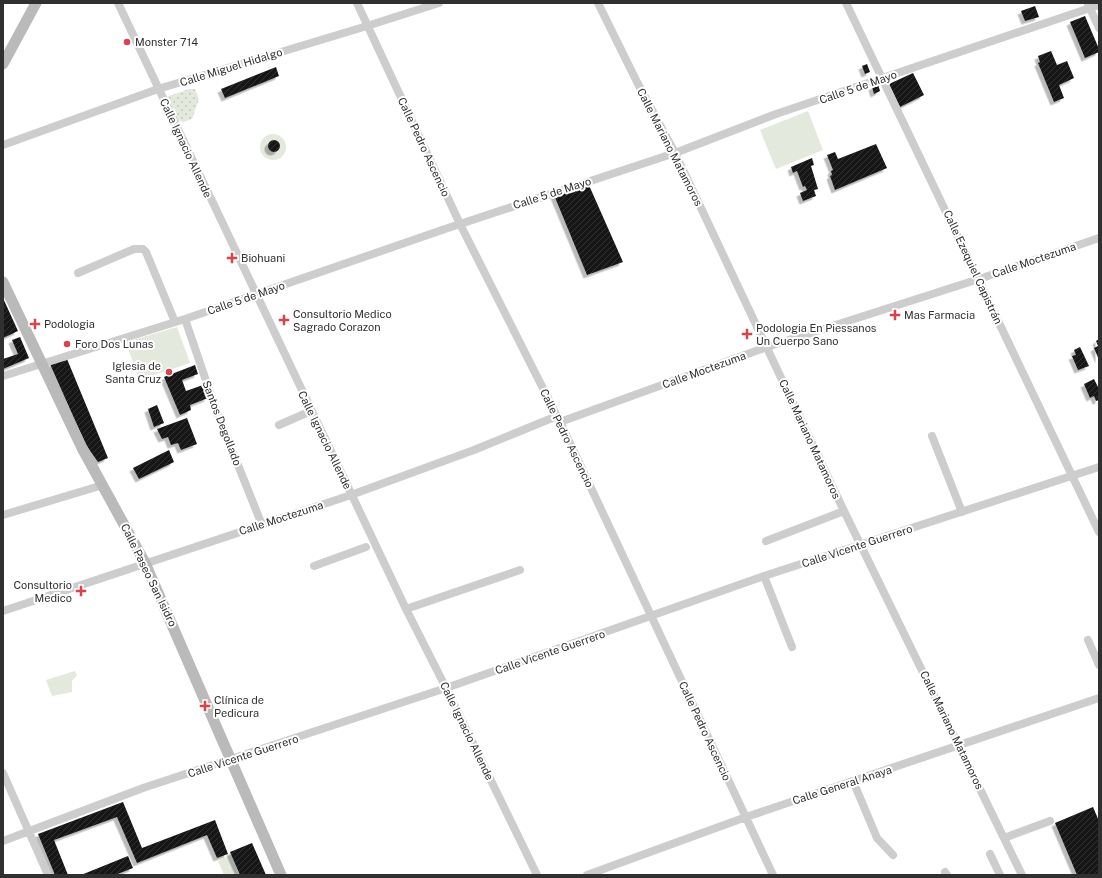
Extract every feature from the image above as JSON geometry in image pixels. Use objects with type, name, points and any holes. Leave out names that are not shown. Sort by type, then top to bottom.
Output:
[{"type":"main road","points":[[3,64],[36,3]]},
{"type":"main road","name":"Calle Paseo San Isidro","points":[[3,282],[82,448],[145,563],[281,875]]},
{"type":"street","name":"Calle Ignacio Allende","points":[[118,3],[406,609],[537,875]]},
{"type":"street","name":"Calle Pedro Ascencio","points":[[357,3],[460,224],[558,419],[773,875]]},
{"type":"street","name":"Calle Miguel Hidalgo","points":[[3,145],[158,89],[439,3]]},
{"type":"street","name":"Calle Mariano Matamoros","points":[[598,3],[637,82],[675,153],[844,511],[1022,875]]},
{"type":"street","name":"Calle Ezequiel Capistrán","points":[[846,3],[980,279],[1099,532]]},
{"type":"street","name":"Calle 5 de Mayo","points":[[3,376],[42,365],[256,295],[460,224],[675,153],[776,114],[882,79],[1089,5],[1099,5]]},
{"type":"street","points":[[1089,5],[1099,28]]},
{"type":"street","name":"Calle Moctezuma","points":[[3,611],[262,525],[558,419],[767,347],[980,279],[1099,238]]},
{"type":"street","points":[[78,273],[134,249],[143,249],[146,252],[175,322]]},
{"type":"street","name":"Santos Degollado","points":[[185,319],[216,410],[262,525]]},
{"type":"street","points":[[279,425],[311,411]]},
{"type":"street","points":[[932,436],[962,512]]},
{"type":"street","name":"Calle Vicente Guerrero","points":[[3,840],[29,832],[143,788],[446,688],[764,576],[1099,467]]},
{"type":"street","points":[[3,515],[103,485]]},
{"type":"street","points":[[766,541],[844,511]]},
{"type":"street","points":[[314,566],[366,547]]},
{"type":"street","points":[[406,609],[520,570]]},
{"type":"street","points":[[764,576],[792,648]]},
{"type":"street","points":[[1088,640],[1099,665]]},
{"type":"street","name":"Calle General Anaya","points":[[587,875],[746,817],[1099,698]]},
{"type":"street","points":[[3,773],[48,875]]},
{"type":"street","points":[[853,781],[877,838],[894,855]]},
{"type":"street","points":[[1004,838],[1050,821]]},
{"type":"street","points":[[990,854],[1000,875]]},
{"type":"shaded area","points":[[189,89],[195,89],[199,99],[192,119],[183,122],[176,120],[166,97]]},
{"type":"shaded area","points":[[808,111],[823,150],[776,169],[760,130]]},
{"type":"shaded area","points":[[273,134],[282,138],[286,147],[282,156],[273,160],[264,156],[260,147],[264,138]]},
{"type":"shaded area","points":[[177,327],[190,363],[139,380],[126,342]]},
{"type":"shaded area","points":[[75,671],[77,675],[72,681],[72,692],[52,696],[46,680]]},
{"type":"shaded area","points":[[231,855],[239,875],[224,875],[218,861]]},
{"type":"building","points":[[1035,6],[1039,17],[1025,21],[1021,11]]},
{"type":"building","points":[[1085,16],[1099,52],[1085,58],[1070,22]]},
{"type":"building","points":[[1051,51],[1057,65],[1067,61],[1074,78],[1059,85],[1064,98],[1054,102],[1038,63],[1040,62],[1038,56]]},
{"type":"building","points":[[867,64],[870,72],[865,74],[862,66]]},
{"type":"building","points":[[276,67],[279,76],[225,98],[221,89]]},
{"type":"building","points":[[913,73],[924,95],[900,107],[889,84]]},
{"type":"building","points":[[878,84],[880,91],[874,94],[872,87]]},
{"type":"building","points":[[272,140],[276,140],[280,146],[276,152],[272,152],[268,148],[268,144]]},
{"type":"building","points":[[876,144],[887,168],[835,190],[830,176],[832,175],[831,171],[833,170],[827,155],[835,152],[838,159]]},
{"type":"building","points":[[812,158],[814,165],[811,166],[818,189],[814,190],[816,196],[803,201],[800,193],[807,190],[805,186],[803,187],[797,171],[793,173],[791,167]]},
{"type":"building","points":[[588,183],[623,262],[587,275],[554,195]]},
{"type":"building","points":[[3,298],[18,331],[3,338]]},
{"type":"building","points":[[20,337],[29,358],[3,369],[3,359],[18,354],[12,340]]},
{"type":"building","points":[[1099,339],[1099,360],[1094,348],[1098,346],[1096,341]]},
{"type":"building","points":[[1080,347],[1089,366],[1078,370],[1072,356],[1076,355],[1074,350]]},
{"type":"building","points":[[67,359],[108,458],[98,462],[86,445],[50,364]]},
{"type":"building","points":[[195,365],[198,374],[182,380],[186,391],[203,385],[208,398],[190,405],[191,410],[180,415],[164,377]]},
{"type":"building","points":[[1094,379],[1099,389],[1099,400],[1096,401],[1094,396],[1090,398],[1084,384]]},
{"type":"building","points":[[157,405],[164,423],[154,427],[148,409]]},
{"type":"building","points":[[187,418],[197,444],[181,450],[178,443],[171,445],[168,437],[162,439],[157,429]]},
{"type":"building","points":[[169,450],[174,462],[139,479],[133,468]]},
{"type":"building","points":[[123,802],[142,848],[215,820],[228,854],[217,858],[207,835],[137,863],[117,817],[54,840],[68,875],[55,875],[38,834]]},
{"type":"building","points":[[1093,807],[1099,821],[1099,875],[1077,875],[1055,823]]},
{"type":"building","points":[[252,843],[266,875],[240,875],[230,852]]},
{"type":"building","points":[[128,856],[133,868],[115,875],[81,875]]},
{"type":"place","name":"Monster 714","points":[[127,42]]},
{"type":"place","name":"Biohuani","points":[[232,258]]},
{"type":"place","name":"Mas Farmacia","points":[[895,315]]},
{"type":"place","name":"Consultorio Medico Sagrado Corazon","points":[[284,320]]},
{"type":"place","name":"Podologia","points":[[35,324]]},
{"type":"place","name":"Podologia En Piessanos Un Cuerpo Sano","points":[[747,334]]},
{"type":"place","name":"Foro Dos Lunas","points":[[67,344]]},
{"type":"place","name":"Iglesia de Santa Cruz","points":[[169,372]]},
{"type":"place","name":"Consultorio Medico","points":[[81,591]]},
{"type":"place","name":"Clínica de Pedicura","points":[[205,706]]}]
